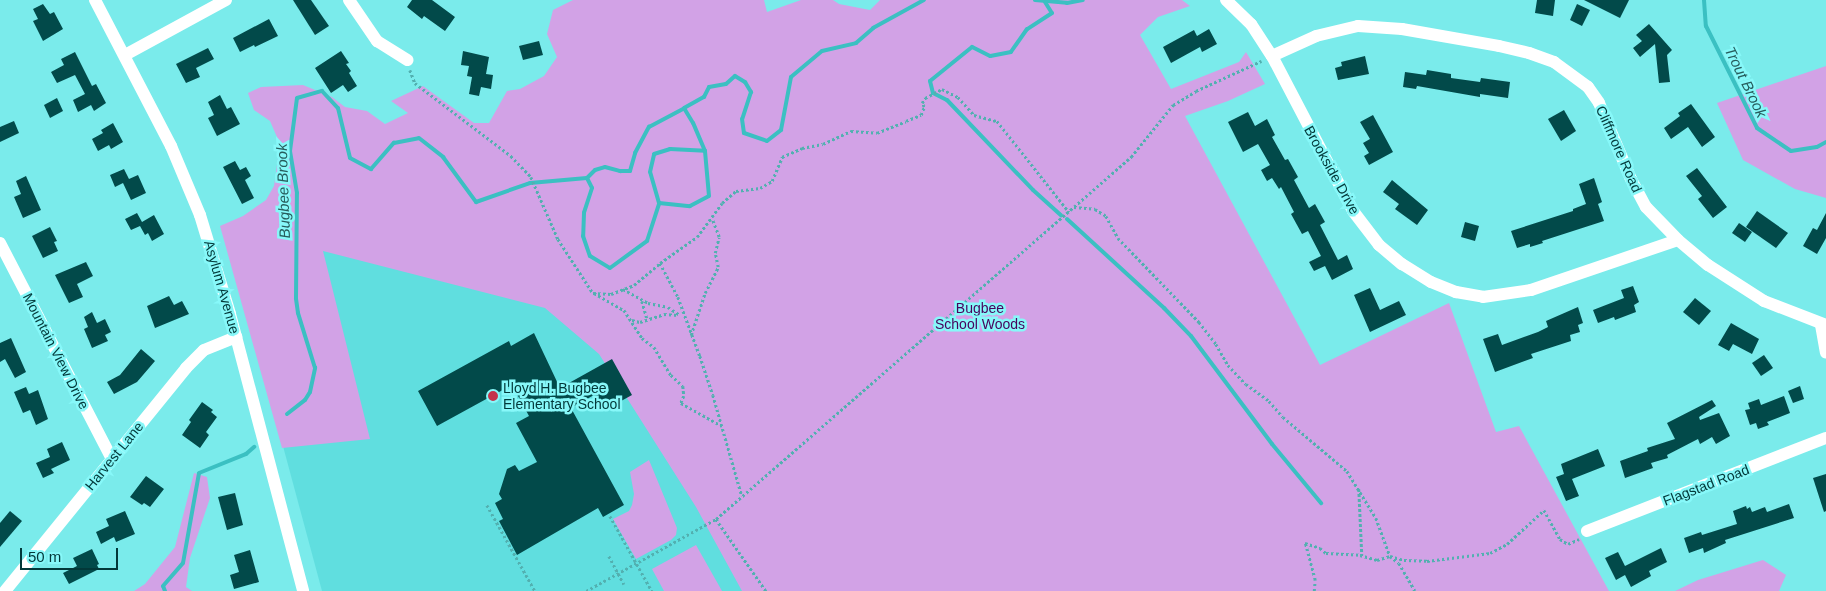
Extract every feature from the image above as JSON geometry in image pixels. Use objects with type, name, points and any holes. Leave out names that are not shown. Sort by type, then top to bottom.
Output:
[{"type":"street","name":"Asylum Avenue","points":[[95,0],[171,146],[192,194],[207,237],[236,337],[303,591]]},
{"type":"street","points":[[125,55],[226,0]]},
{"type":"street","points":[[349,0],[377,41],[407,60]]},
{"type":"street","name":"Brookside Drive","points":[[1226,0],[1250,24],[1272,56],[1353,211],[1379,245],[1402,264],[1431,282],[1456,292],[1484,297],[1531,290],[1678,240]]},
{"type":"street","name":"Cliffmore Road","points":[[1272,56],[1316,36],[1358,26],[1402,29],[1499,46],[1554,62],[1588,87],[1599,103],[1631,179],[1646,207],[1678,240],[1708,265],[1764,301],[1823,325]]},
{"type":"street","name":"Mountain View Drive","points":[[0,243],[112,459]]},
{"type":"street","points":[[1823,325],[1826,353]]},
{"type":"street","name":"Harvest Lane","points":[[5,591],[197,356],[212,346],[236,337]]},
{"type":"street","name":"Flagstad Road","points":[[1587,531],[1826,438]]},
{"type":"path","points":[[586,591],[716,519],[1131,157],[1173,105],[1196,91],[1272,56]]},
{"type":"path","points":[[407,60],[415,83],[511,156],[531,178],[538,189],[558,239],[593,292],[624,310],[642,338],[654,347],[671,375],[683,386],[684,396],[681,403],[722,426]]},
{"type":"path","points":[[593,292],[611,294],[634,285],[660,263],[697,237],[713,218],[722,203],[736,191],[760,188],[772,181],[782,157],[802,148],[823,144],[851,131],[876,133],[921,115],[924,107],[922,103],[925,98],[942,89],[958,97],[974,115],[997,121],[1069,212]]},
{"type":"path","points":[[1074,207],[1095,208],[1106,216],[1118,238],[1199,322],[1216,344],[1228,365],[1246,384],[1269,401],[1283,418],[1347,471],[1376,518],[1390,556],[1399,563],[1415,591]]},
{"type":"path","points":[[691,334],[718,267],[715,253],[718,238],[713,218]]},
{"type":"path","points":[[660,263],[691,334],[722,426],[729,456],[742,496]]},
{"type":"path","points":[[623,289],[641,300],[668,308],[685,317]]},
{"type":"path","points":[[641,300],[647,318]]},
{"type":"path","points":[[632,320],[640,322],[647,318],[664,314],[680,315]]},
{"type":"path","points":[[1359,489],[1362,555]]},
{"type":"path","points":[[487,505],[535,591]]},
{"type":"path","points":[[1314,591],[1314,580],[1305,543],[1320,548],[1326,553],[1362,555],[1377,560],[1390,556],[1404,560],[1427,561],[1490,554],[1507,544],[1544,510],[1560,539],[1568,544],[1578,540],[1587,531]]},
{"type":"path","points":[[610,516],[652,591]]},
{"type":"path","points":[[716,519],[766,591]]},
{"type":"path","points":[[609,556],[624,584]]},
{"type":"shaded area","name":"Lloyd H. Bugbee Elementary School","points":[[355,156],[500,206],[771,591],[322,591],[238,279]]},
{"type":"green space","name":"Bugbee School Woods","points":[[573,0],[764,0],[767,12],[801,0],[833,0],[839,4],[870,10],[880,0],[1182,0],[1190,6],[1158,17],[1140,35],[1171,89],[1239,62],[1246,52],[1265,84],[1228,101],[1185,116],[1320,365],[1449,303],[1496,432],[1519,426],[1609,591],[742,591],[696,507],[599,354],[545,308],[323,251],[370,439],[282,448],[220,226],[243,216],[266,200],[274,186],[280,144],[270,121],[254,110],[248,93],[261,87],[303,85],[332,97],[345,107],[367,111],[385,124],[408,113],[391,101],[423,86],[474,123],[489,123],[507,91],[520,89],[544,76],[557,57],[547,34],[553,10]]},
{"type":"green space","points":[[1826,66],[1826,198],[1795,189],[1743,160],[1717,103]]},
{"type":"green space","points":[[649,460],[677,528],[676,535],[671,540],[636,559],[613,519],[629,511],[632,505],[634,494],[630,472]]},
{"type":"green space","points":[[194,473],[207,477],[210,498],[190,558],[186,587],[192,591],[134,591],[145,584],[175,547]]},
{"type":"green space","points":[[696,545],[722,591],[664,591],[652,569]]},
{"type":"green space","points":[[1763,560],[1786,575],[1779,591],[1675,591],[1698,580]]},
{"type":"building","points":[[293,0],[311,0],[329,26],[315,35]]},
{"type":"building","points":[[412,0],[432,0],[455,17],[445,31],[424,16],[422,19],[407,7]]},
{"type":"building","points":[[1537,0],[1555,0],[1553,16],[1535,13]]},
{"type":"building","points":[[1584,0],[1629,0],[1620,18]]},
{"type":"building","points":[[43,4],[50,14],[54,12],[63,29],[43,41],[33,21],[38,19],[33,9]]},
{"type":"building","points":[[1577,4],[1590,10],[1582,26],[1570,20]]},
{"type":"building","points":[[269,19],[278,36],[240,52],[233,38]]},
{"type":"building","points":[[1649,24],[1672,50],[1667,55],[1670,82],[1659,83],[1655,44],[1640,57],[1633,48],[1642,41],[1636,35]]},
{"type":"building","points":[[1209,29],[1217,44],[1202,52],[1200,47],[1171,63],[1163,47],[1194,30],[1197,36]]},
{"type":"building","points":[[539,41],[543,55],[523,60],[519,46]]},
{"type":"building","points":[[208,48],[214,59],[196,68],[200,77],[186,83],[176,64]]},
{"type":"building","points":[[341,51],[349,63],[346,64],[351,71],[349,73],[357,86],[348,92],[343,85],[331,93],[315,68]]},
{"type":"building","points":[[463,51],[489,57],[486,74],[493,75],[491,89],[481,87],[479,96],[469,94],[472,77],[467,76],[469,66],[461,65]]},
{"type":"building","points":[[75,52],[92,86],[96,84],[106,103],[94,111],[91,105],[78,112],[73,100],[85,94],[75,75],[57,83],[51,72],[64,65],[61,59]]},
{"type":"building","points":[[1365,56],[1369,74],[1338,80],[1335,68],[1342,66],[1341,62]]},
{"type":"building","points":[[1427,70],[1451,74],[1451,78],[1480,82],[1481,78],[1510,82],[1508,98],[1480,94],[1480,97],[1417,86],[1416,89],[1403,87],[1405,72],[1426,75]]},
{"type":"building","points":[[220,95],[227,109],[231,107],[240,124],[217,136],[208,118],[214,115],[208,102]]},
{"type":"building","points":[[57,98],[63,111],[50,118],[44,105]]},
{"type":"building","points":[[1691,104],[1715,137],[1702,147],[1688,127],[1671,139],[1664,128],[1680,116],[1678,113]]},
{"type":"building","points":[[1564,110],[1576,131],[1561,141],[1548,119]]},
{"type":"building","points":[[1248,112],[1255,126],[1267,119],[1275,135],[1272,137],[1285,160],[1288,159],[1298,177],[1294,180],[1309,208],[1315,204],[1325,222],[1320,225],[1338,260],[1347,255],[1353,269],[1332,280],[1325,266],[1314,271],[1309,262],[1321,256],[1308,231],[1302,234],[1291,214],[1294,212],[1281,187],[1279,189],[1272,178],[1267,181],[1261,170],[1270,165],[1258,144],[1243,152],[1228,122]]},
{"type":"building","points":[[1373,115],[1393,152],[1369,165],[1364,156],[1369,153],[1363,143],[1370,139],[1360,122]]},
{"type":"building","points":[[14,121],[19,133],[0,142],[0,127]]},
{"type":"building","points":[[113,123],[123,142],[111,149],[109,145],[98,151],[92,139],[103,133],[101,130]]},
{"type":"building","points":[[235,161],[240,170],[246,167],[251,176],[245,180],[254,198],[242,204],[223,167]]},
{"type":"building","points":[[1697,168],[1727,207],[1713,218],[1698,199],[1702,196],[1686,176]]},
{"type":"building","points":[[124,169],[129,179],[138,175],[146,193],[131,200],[123,183],[115,187],[110,175]]},
{"type":"building","points":[[26,176],[41,210],[23,218],[14,197],[21,194],[16,181]]},
{"type":"building","points":[[1594,178],[1602,202],[1598,204],[1604,221],[1542,241],[1543,243],[1517,248],[1511,231],[1573,211],[1573,209],[1586,204],[1579,184]]},
{"type":"building","points":[[1392,180],[1428,210],[1417,225],[1395,209],[1399,204],[1383,192]]},
{"type":"building","points":[[1757,211],[1788,233],[1776,248],[1746,227]]},
{"type":"building","points":[[137,213],[142,222],[154,215],[164,234],[152,241],[148,233],[145,235],[140,226],[131,230],[125,219]]},
{"type":"building","points":[[1826,213],[1826,238],[1817,254],[1803,246],[1813,228],[1817,230]]},
{"type":"building","points":[[1465,222],[1479,226],[1475,241],[1461,237]]},
{"type":"building","points":[[1739,223],[1752,232],[1745,242],[1732,233]]},
{"type":"building","points":[[50,227],[57,241],[54,242],[58,251],[43,258],[32,236]]},
{"type":"building","points":[[86,262],[93,276],[77,284],[83,297],[69,303],[55,275]]},
{"type":"building","points":[[1633,286],[1639,302],[1634,305],[1636,312],[1615,320],[1614,317],[1598,323],[1593,310],[1624,298],[1621,290]]},
{"type":"building","points":[[1370,288],[1380,310],[1399,301],[1406,315],[1370,332],[1354,295]]},
{"type":"building","points":[[169,296],[174,305],[182,301],[189,314],[155,328],[147,306]]},
{"type":"building","points":[[1695,298],[1711,311],[1699,325],[1683,312]]},
{"type":"building","points":[[1578,307],[1583,323],[1578,325],[1580,332],[1570,335],[1571,341],[1531,354],[1533,358],[1495,372],[1483,339],[1498,334],[1502,345],[1548,327],[1546,321]]},
{"type":"building","points":[[92,312],[97,323],[105,319],[111,332],[105,335],[108,341],[92,348],[84,329],[88,327],[84,317]]},
{"type":"building","points":[[1731,323],[1759,339],[1752,354],[1733,344],[1729,351],[1718,345]]},
{"type":"building","points":[[534,333],[560,388],[612,359],[632,395],[603,411],[594,395],[571,408],[624,505],[603,517],[598,508],[517,555],[499,521],[503,519],[495,503],[502,499],[499,494],[507,469],[515,465],[519,471],[537,462],[516,423],[529,416],[512,385],[437,426],[418,391],[509,341],[511,346]]},
{"type":"building","points":[[11,338],[26,372],[15,378],[5,359],[0,362],[0,343]]},
{"type":"building","points":[[141,349],[155,361],[137,382],[114,394],[107,382],[120,375]]},
{"type":"building","points":[[1764,355],[1773,368],[1761,376],[1752,363]]},
{"type":"building","points":[[1800,386],[1804,399],[1793,403],[1788,391]]},
{"type":"building","points":[[26,387],[29,394],[38,390],[48,419],[36,425],[30,410],[23,413],[14,392]]},
{"type":"building","points":[[1784,396],[1790,413],[1767,422],[1769,425],[1758,429],[1756,423],[1750,425],[1745,410],[1750,409],[1748,403],[1759,399],[1761,405]]},
{"type":"building","points":[[1712,400],[1716,406],[1699,417],[1700,420],[1719,413],[1730,436],[1716,444],[1712,437],[1700,444],[1698,439],[1667,455],[1668,458],[1651,463],[1653,468],[1625,478],[1620,461],[1648,451],[1647,448],[1675,439],[1667,423]]},
{"type":"building","points":[[202,402],[213,410],[211,412],[217,417],[206,432],[209,435],[200,448],[182,435],[191,422],[189,420]]},
{"type":"building","points":[[62,442],[70,460],[51,469],[54,473],[43,478],[36,463],[50,457],[47,449]]},
{"type":"building","points":[[1598,449],[1605,466],[1572,479],[1579,496],[1566,501],[1556,477],[1564,474],[1561,464]]},
{"type":"building","points":[[1826,474],[1826,511],[1824,512],[1813,478]]},
{"type":"building","points":[[146,476],[164,489],[150,507],[144,503],[142,505],[130,497]]},
{"type":"building","points":[[235,493],[243,525],[227,530],[218,497]]},
{"type":"building","points":[[1789,504],[1794,518],[1725,540],[1726,543],[1704,553],[1703,548],[1689,553],[1684,538],[1701,532],[1702,535],[1737,524],[1733,511],[1746,506],[1747,509],[1750,507],[1752,512],[1765,507],[1767,512]]},
{"type":"building","points":[[10,511],[22,521],[0,547],[0,523]]},
{"type":"building","points":[[125,511],[135,534],[116,542],[114,537],[101,544],[96,532],[109,526],[106,519]]},
{"type":"building","points":[[1661,548],[1667,562],[1649,571],[1651,576],[1631,587],[1625,575],[1616,580],[1605,558],[1618,552],[1625,566]]},
{"type":"building","points":[[92,549],[99,564],[97,565],[99,569],[69,584],[63,573],[77,566],[73,558]]},
{"type":"building","points":[[250,550],[259,582],[234,589],[230,575],[239,572],[234,555]]},
{"type":"waterway","name":"Bugbee Brook","points":[[287,414],[305,400],[310,392],[315,368],[298,313],[296,298],[297,193],[290,151],[297,98],[322,91],[338,108],[350,158],[371,169],[394,143],[419,138],[443,157],[476,202],[530,183],[587,178],[592,188],[584,213],[583,236],[590,256],[610,268],[647,241],[659,203],[690,206],[709,196],[705,151],[693,123],[684,108],[704,97],[709,87],[726,84],[735,76],[745,82],[751,92],[742,119],[744,133],[767,141],[781,130],[791,77],[822,51],[856,43],[873,28],[924,0]]},
{"type":"waterway","name":"Bugbee Brook","points":[[1035,0],[1067,3],[1083,0]]},
{"type":"waterway","name":"Trout Brook","points":[[1704,0],[1706,26],[1757,128],[1791,151],[1817,147],[1826,142]]},
{"type":"waterway","points":[[1045,2],[1052,13],[1027,29],[1011,52],[990,56],[972,47],[930,81],[933,93],[947,100],[1033,190],[1061,215]]},
{"type":"waterway","points":[[587,178],[595,170],[605,167],[620,171],[630,171],[635,153],[649,127],[684,108]]},
{"type":"waterway","points":[[659,203],[650,172],[654,154],[670,149],[705,151]]},
{"type":"waterway","points":[[1067,219],[1164,308],[1191,336],[1272,444],[1321,503]]},
{"type":"waterway","name":"Bugbee Brook","points":[[165,591],[163,586],[183,563],[199,473],[246,454],[254,447]]},
{"type":"place","name":"Lloyd H. Bugbee Elementary School","points":[[493,396]]}]
